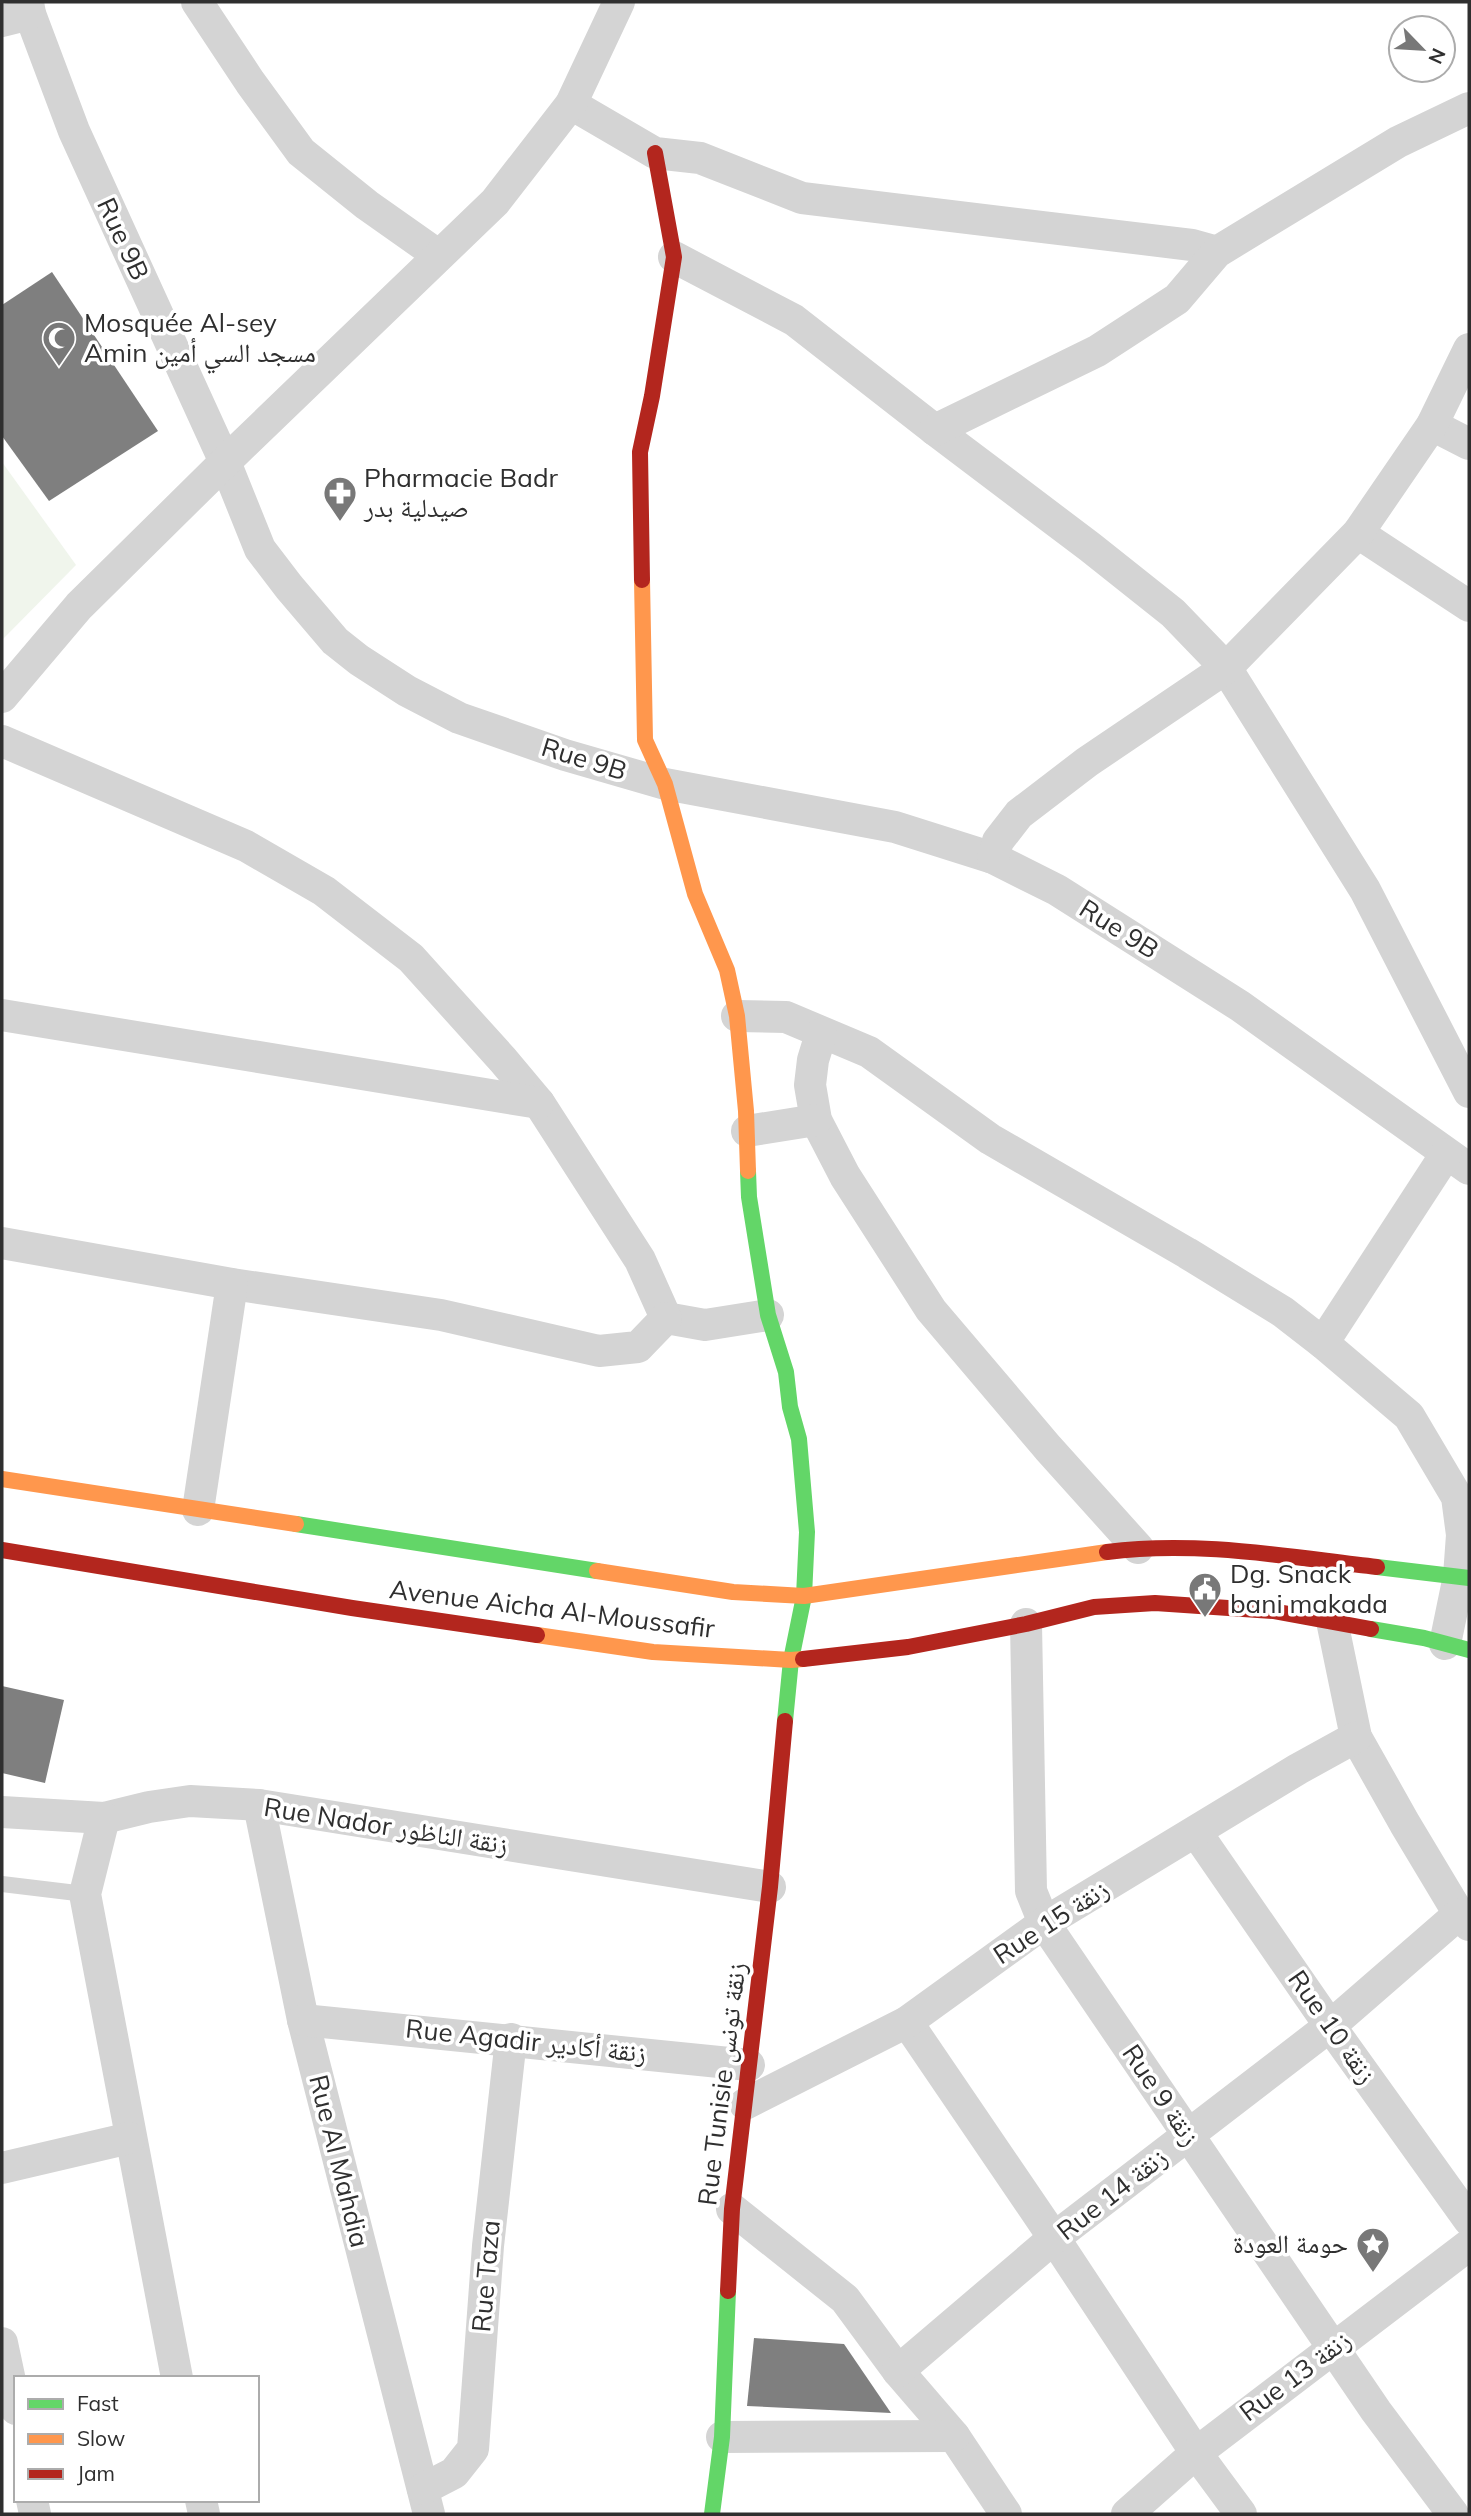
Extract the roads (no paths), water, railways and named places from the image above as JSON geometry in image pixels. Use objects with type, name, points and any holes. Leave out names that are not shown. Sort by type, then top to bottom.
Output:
[{"type":"main road","name":"Rue Tunisie زنقة تونس","points":[[655,153],[674,257],[652,396],[640,452],[645,740],[665,784],[695,894],[727,970],[737,1016],[747,1132],[749,1197],[768,1315],[786,1372],[790,1407],[799,1439],[807,1532],[804,1596],[791,1660],[770,1887],[732,2209],[722,2437],[712,2514]]},
{"type":"main road","name":"Avenue Aicha Al-Moussafir","points":[[2,1479],[733,1592],[804,1596],[1138,1548],[1202,1546],[1464,1577]]},
{"type":"main road","name":"Avenue Aicha Al-Moussafir","points":[[2,1550],[352,1608],[653,1652],[791,1660],[908,1647],[1094,1607],[1155,1603],[1273,1611],[1457,1647]]},
{"type":"street","points":[[197,2],[301,152],[367,205],[438,255]]},
{"type":"street","points":[[2,697],[79,606],[495,202],[571,104],[618,2]]},
{"type":"street","name":"Rue 9B","points":[[20,12],[225,462],[260,549],[335,640],[359,660],[407,691],[459,718],[565,755],[665,784],[895,827],[993,858],[1058,890],[1240,1006],[1458,1161]]},
{"type":"street","points":[[571,104],[655,153],[699,158],[802,198],[1192,245],[1217,252]]},
{"type":"street","points":[[935,430],[1097,351],[1177,299],[1217,252],[1398,142],[1469,108]]},
{"type":"street","points":[[674,257],[794,320],[1090,547],[1162,605],[1226,668],[1365,890],[1469,1092]]},
{"type":"street","points":[[993,858],[1005,829],[1037,799],[1226,668],[1358,533],[1432,425],[1469,349]]},
{"type":"street","points":[[1432,425],[1469,444]]},
{"type":"street","points":[[1358,533],[1469,606]]},
{"type":"street","points":[[2,741],[246,846],[324,891],[411,958],[539,1103],[640,1260],[666,1318]]},
{"type":"street","points":[[2,1015],[539,1103]]},
{"type":"street","points":[[737,1016],[786,1017],[869,1052],[990,1139],[1283,1312],[1409,1416],[1429,1445],[1457,1497],[1464,1577],[1457,1647]]},
{"type":"street","points":[[821,1034],[813,1060],[810,1085],[816,1120],[845,1176],[931,1310],[1048,1448],[1138,1548]]},
{"type":"street","points":[[747,1132],[816,1120]]},
{"type":"street","points":[[1323,1343],[1458,1161]]},
{"type":"street","points":[[2,1243],[232,1284],[441,1315],[599,1350],[638,1347],[666,1318]]},
{"type":"street","points":[[198,1510],[232,1284]]},
{"type":"street","points":[[666,1318],[705,1325],[768,1315]]},
{"type":"street","points":[[1332,1621],[1356,1737],[1405,1825],[1464,1920]]},
{"type":"street","name":"Rue 9 زنقة","points":[[1026,1623],[1031,1891],[1044,1923],[1376,2411],[1453,2514]]},
{"type":"street","name":"Rue 15 زنقة","points":[[744,2104],[906,2022],[1044,1923],[1298,1769],[1356,1737]]},
{"type":"street","name":"Rue Nador زنقة الناظور","points":[[2,1812],[104,1818],[190,1801],[259,1805],[770,1887]]},
{"type":"street","name":"Rue Al Mahdia","points":[[259,1805],[303,2020],[426,2502]]},
{"type":"street","points":[[104,1818],[85,1895],[177,2376]]},
{"type":"street","name":"Rue 10 زنقة","points":[[1196,1832],[1469,2220]]},
{"type":"street","name":"Rue 14 زنقة","points":[[898,2371],[1054,2238],[1464,1920]]},
{"type":"street","name":"Rue Agadir زنقة أكادير","points":[[303,2020],[749,2065]]},
{"type":"street","points":[[906,2022],[1054,2238],[1195,2453],[1241,2514]]},
{"type":"street","name":"Rue Taza","points":[[426,2502],[473,2449],[488,2246],[512,2039]]},
{"type":"street","points":[[2,2168],[130,2138]]},
{"type":"street","points":[[732,2209],[845,2299],[898,2371],[954,2436],[1006,2514]]},
{"type":"street","name":"Rue 13 زنقة","points":[[1127,2514],[1195,2453],[1469,2245]]},
{"type":"street","points":[[2,2343],[14,2400]]},
{"type":"street","points":[[722,2437],[954,2436]]},
{"type":"lane","points":[[2,1884],[85,1895]]},
{"type":"place","name":"Mosquée Al-sey Amin مسجد السي أمين","points":[[59,368]]},
{"type":"place","name":"Pharmacie Badr صيدلية بدر","points":[[340,523]]},
{"type":"place","name":"Dg. Snack bani makada","points":[[1205,1619]]},
{"type":"place","name":"حومة العودة","points":[[1373,2274]]}]
